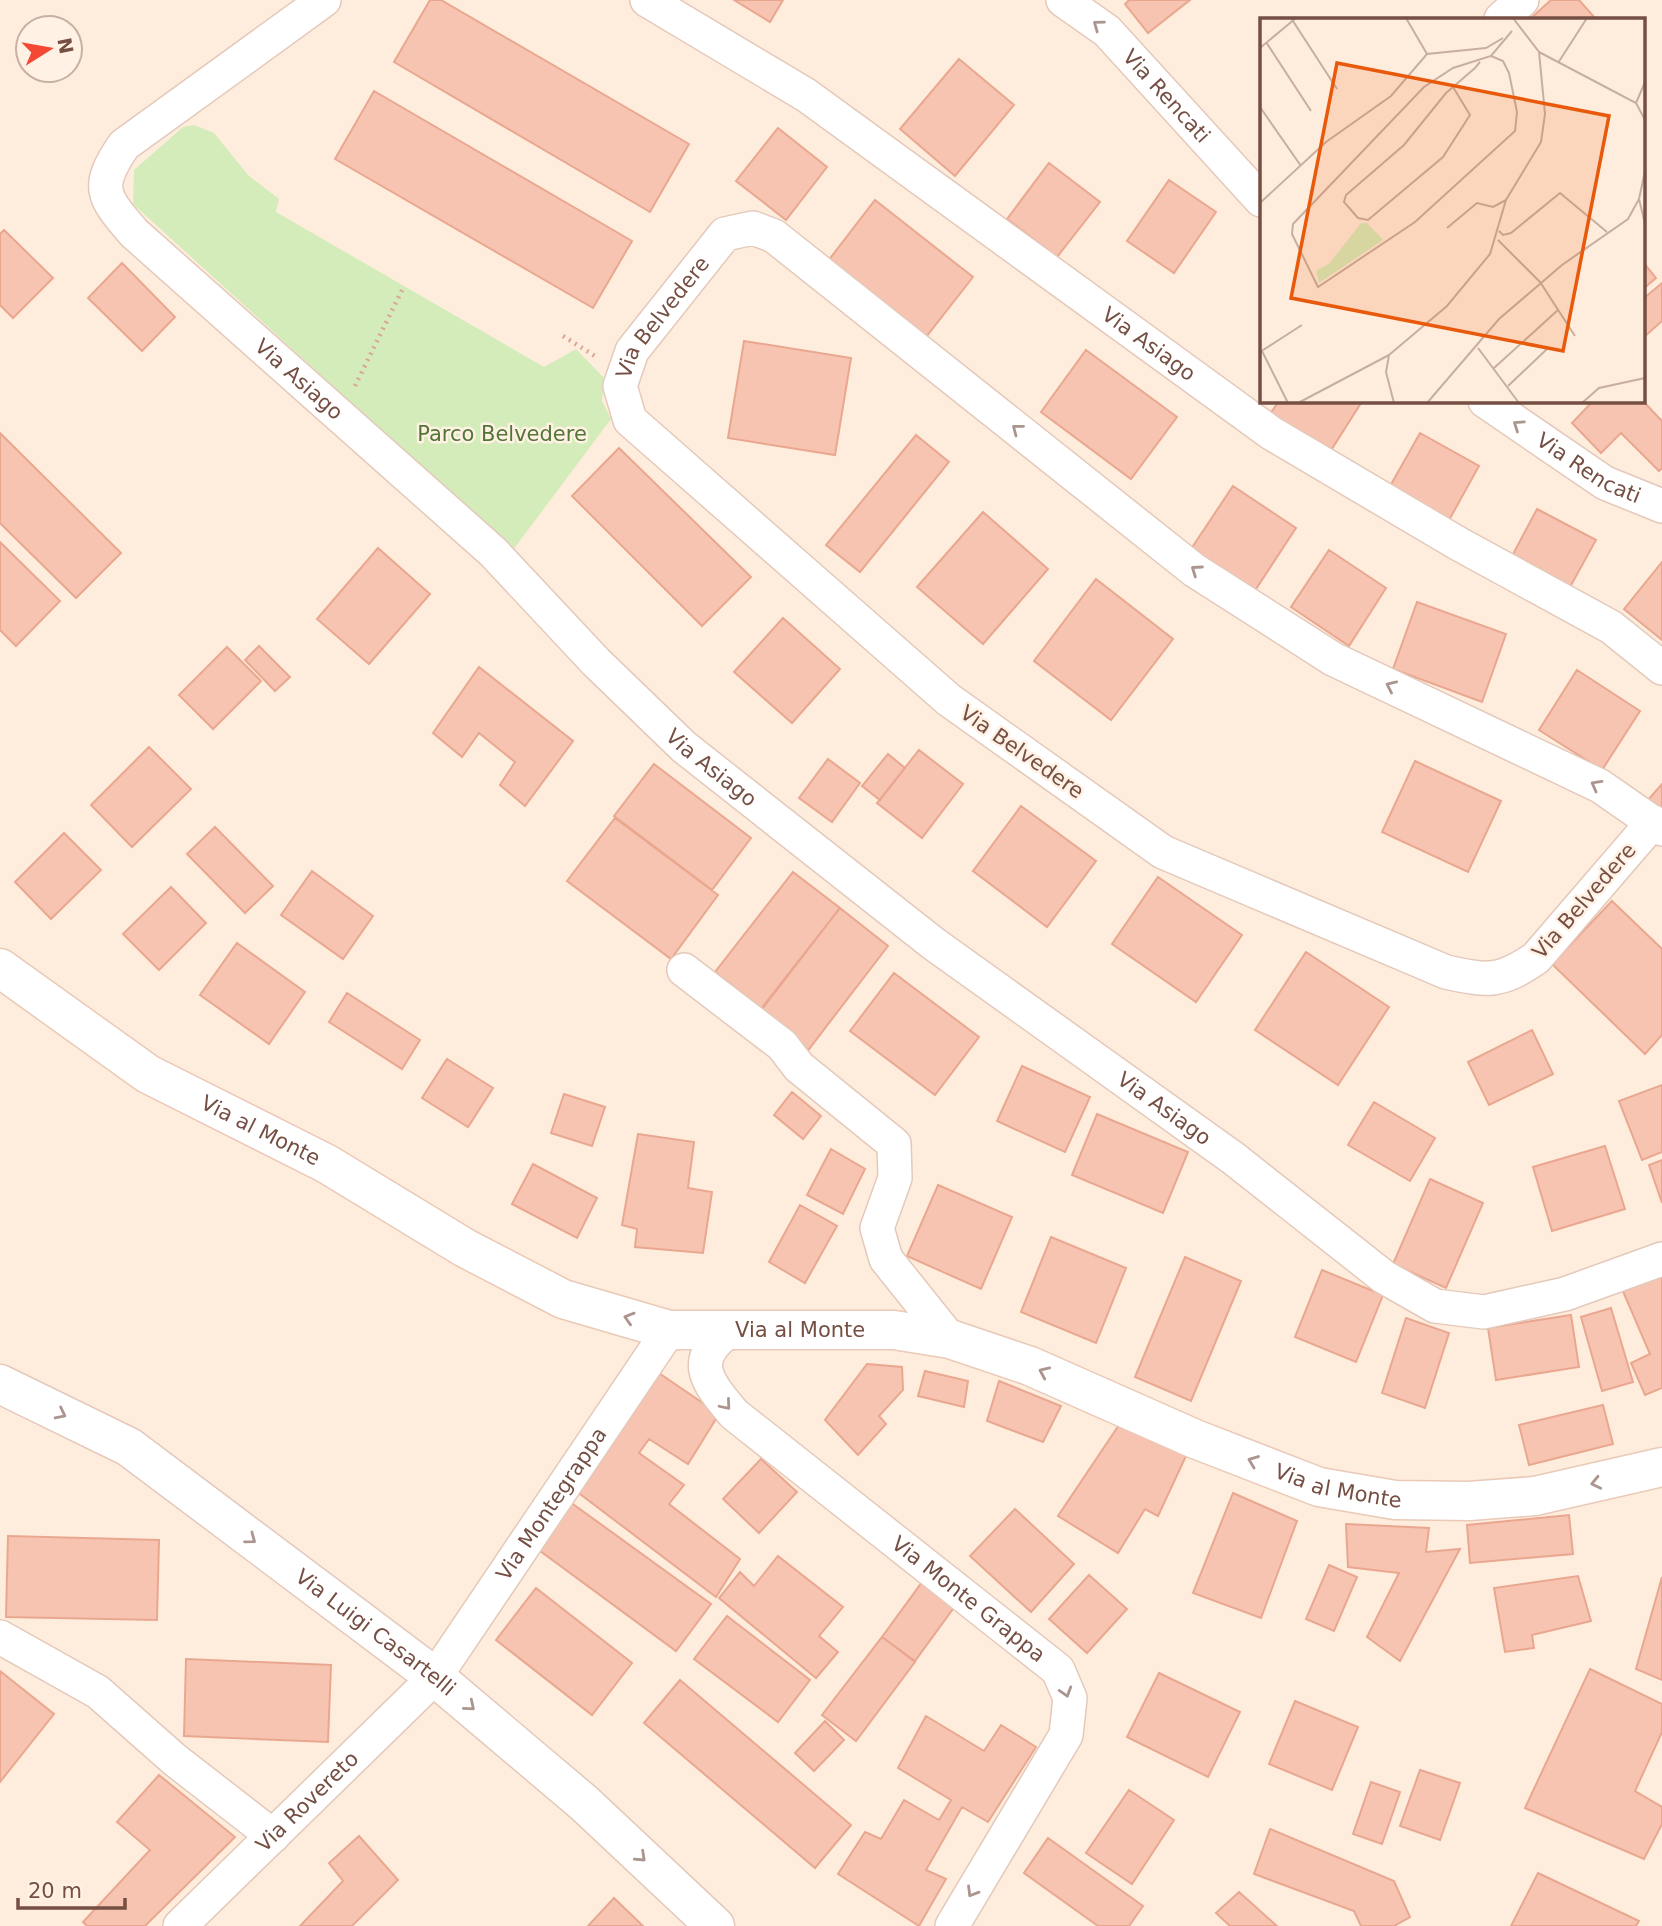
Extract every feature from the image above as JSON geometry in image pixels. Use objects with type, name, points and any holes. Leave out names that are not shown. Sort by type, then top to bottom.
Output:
[{"type":"main road","name":"Via al Monte","points":[[0,968],[148,1074],[327,1164],[465,1248],[563,1299],[669,1331],[894,1330],[950,1339],[1030,1366],[1195,1439],[1332,1489],[1395,1500],[1469,1501],[1535,1496],[1662,1467]]},
{"type":"main road","name":"Via Luigi Casartelli","points":[[0,1384],[129,1447],[435,1677],[584,1803],[715,1926]]},
{"type":"street","name":"Via Asiago","points":[[324,0],[124,145],[106,172],[108,203],[134,233],[493,552],[596,662],[684,747],[934,944],[1233,1158],[1384,1277],[1435,1306],[1484,1312],[1565,1294],[1662,1259]]},
{"type":"street","name":"Via Asiago","points":[[647,0],[806,95],[1271,433],[1459,544],[1611,626],[1662,668]]},
{"type":"street","name":"Via Rencati","points":[[1063,0],[1107,31],[1260,199]]},
{"type":"street","points":[[1503,18],[1521,0]]},
{"type":"street","name":"Via Belvedere","points":[[754,228],[775,236],[1194,570],[1334,659],[1486,729],[1600,786],[1657,826],[1536,958],[1513,974],[1483,980],[1446,972],[1163,852],[949,700],[630,420],[620,386],[632,351],[725,234],[754,228]]},
{"type":"street","name":"Via Rencati","points":[[1486,402],[1605,483],[1662,506]]},
{"type":"street","points":[[684,970],[782,1045],[799,1067],[894,1144],[895,1178],[877,1228],[886,1259],[950,1339]]},
{"type":"street","name":"Via Monte Grappa","points":[[730,1330],[712,1343],[706,1359],[708,1384],[734,1414],[1058,1670],[1070,1698],[1066,1735],[952,1926]]},
{"type":"street","name":"Via Montegrappa","points":[[435,1677],[669,1331]]},
{"type":"street","points":[[0,1637],[98,1692],[175,1760],[273,1836]]},
{"type":"street","name":"Via Rovereto","points":[[180,1926],[435,1677]]},
{"type":"path","points":[[348,399],[404,286]]},
{"type":"green space","name":"Parco Belvedere","points":[[194,125],[214,133],[248,175],[279,199],[276,212],[544,367],[576,349],[604,378],[602,401],[611,419],[513,550],[133,204],[134,170],[183,127]]},
{"type":"building","points":[[430,0],[441,0],[689,144],[650,212],[394,62]]},
{"type":"building","points":[[734,0],[783,0],[770,22]]},
{"type":"building","points":[[1129,0],[1190,0],[1148,33],[1125,4]]},
{"type":"building","points":[[1551,0],[1579,0],[1595,18],[1531,18]]},
{"type":"building","points":[[959,59],[1014,105],[955,176],[900,129]]},
{"type":"building","points":[[374,91],[632,241],[593,308],[335,159]]},
{"type":"building","points":[[778,128],[827,167],[786,220],[736,181]]},
{"type":"building","points":[[1049,163],[1100,202],[1057,257],[1007,219]]},
{"type":"building","points":[[1169,180],[1216,212],[1174,273],[1127,241]]},
{"type":"building","points":[[875,200],[973,277],[926,337],[828,261]]},
{"type":"building","points":[[4,230],[53,278],[13,318],[0,305],[0,234]]},
{"type":"building","points":[[122,263],[175,317],[142,351],[88,298]]},
{"type":"building","points":[[1644,263],[1656,278],[1644,288]]},
{"type":"building","points":[[1662,283],[1662,321],[1644,337],[1644,298]]},
{"type":"building","points":[[744,341],[851,358],[835,455],[728,438]]},
{"type":"building","points":[[1086,350],[1177,417],[1131,479],[1041,412]]},
{"type":"building","points":[[1278,402],[1361,403],[1328,455],[1268,417]]},
{"type":"building","points":[[1592,402],[1644,402],[1662,421],[1662,468],[1659,471],[1621,433],[1601,453],[1572,423]]},
{"type":"building","points":[[0,433],[121,553],[76,598],[0,523]]},
{"type":"building","points":[[1420,433],[1479,466],[1448,522],[1389,488]]},
{"type":"building","points":[[916,435],[949,462],[860,572],[826,545]]},
{"type":"building","points":[[619,448],[751,577],[702,626],[572,496]]},
{"type":"building","points":[[1233,486],[1296,528],[1254,592],[1191,549]]},
{"type":"building","points":[[1537,509],[1596,540],[1569,589],[1511,558]]},
{"type":"building","points":[[983,512],[1048,569],[983,644],[917,587]]},
{"type":"building","points":[[0,542],[60,601],[16,646],[0,630]]},
{"type":"building","points":[[378,548],[430,594],[369,664],[317,619]]},
{"type":"building","points":[[1329,550],[1386,588],[1349,646],[1291,607]]},
{"type":"building","points":[[1662,562],[1662,640],[1624,609]]},
{"type":"building","points":[[1096,579],[1173,639],[1111,720],[1034,661]]},
{"type":"building","points":[[1417,602],[1506,634],[1482,702],[1393,669]]},
{"type":"building","points":[[783,618],[840,669],[792,723],[734,672]]},
{"type":"building","points":[[259,646],[290,677],[275,691],[245,660]]},
{"type":"building","points":[[227,647],[261,681],[213,729],[179,695]]},
{"type":"building","points":[[479,667],[573,741],[525,806],[500,785],[515,762],[479,733],[462,757],[433,733]]},
{"type":"building","points":[[1577,670],[1640,711],[1602,770],[1539,730]]},
{"type":"building","points":[[149,747],[191,789],[132,847],[91,805]]},
{"type":"building","points":[[919,750],[963,784],[922,838],[877,803]]},
{"type":"building","points":[[888,754],[905,768],[880,800],[862,786]]},
{"type":"building","points":[[828,759],[860,783],[832,822],[799,798]]},
{"type":"building","points":[[1415,761],[1501,801],[1468,872],[1382,832]]},
{"type":"building","points":[[654,764],[751,838],[712,890],[614,816]]},
{"type":"building","points":[[1662,784],[1662,813],[1648,800]]},
{"type":"building","points":[[1021,806],[1096,861],[1047,927],[973,871]]},
{"type":"building","points":[[615,818],[718,895],[671,959],[567,881]]},
{"type":"building","points":[[215,827],[273,886],[245,913],[187,854]]},
{"type":"building","points":[[64,833],[101,870],[51,919],[15,882]]},
{"type":"building","points":[[312,871],[373,916],[343,959],[281,915]]},
{"type":"building","points":[[793,872],[840,908],[762,1009],[715,972]]},
{"type":"building","points":[[1158,877],[1242,935],[1196,1002],[1112,944]]},
{"type":"building","points":[[171,887],[206,923],[159,970],[123,934]]},
{"type":"building","points":[[1612,901],[1662,949],[1662,1035],[1645,1054],[1552,964]]},
{"type":"building","points":[[840,908],[888,946],[806,1053],[757,1014]]},
{"type":"building","points":[[237,943],[305,992],[269,1044],[200,995]]},
{"type":"building","points":[[1306,952],[1389,1007],[1338,1085],[1255,1030]]},
{"type":"building","points":[[894,973],[979,1037],[935,1095],[850,1031]]},
{"type":"building","points":[[347,993],[420,1040],[402,1069],[329,1022]]},
{"type":"building","points":[[1532,1030],[1553,1074],[1489,1105],[1468,1062]]},
{"type":"building","points":[[447,1059],[493,1088],[468,1127],[422,1098]]},
{"type":"building","points":[[1022,1066],[1090,1097],[1065,1152],[997,1121]]},
{"type":"building","points":[[1662,1085],[1662,1152],[1642,1160],[1619,1101]]},
{"type":"building","points":[[792,1092],[821,1116],[803,1139],[774,1115]]},
{"type":"building","points":[[564,1094],[605,1107],[592,1146],[551,1133]]},
{"type":"building","points":[[1374,1102],[1435,1138],[1410,1181],[1348,1145]]},
{"type":"building","points":[[1097,1114],[1188,1152],[1163,1213],[1072,1175]]},
{"type":"building","points":[[638,1134],[694,1142],[688,1188],[712,1192],[703,1253],[635,1247],[637,1229],[622,1225]]},
{"type":"building","points":[[1605,1146],[1625,1209],[1552,1231],[1533,1167]]},
{"type":"building","points":[[831,1149],[865,1169],[843,1214],[807,1195]]},
{"type":"building","points":[[1662,1160],[1662,1203],[1649,1165]]},
{"type":"building","points":[[533,1164],[597,1198],[577,1238],[512,1204]]},
{"type":"building","points":[[1430,1179],[1483,1203],[1446,1288],[1393,1264]]},
{"type":"building","points":[[938,1185],[1012,1217],[981,1289],[907,1256]]},
{"type":"building","points":[[800,1205],[837,1226],[805,1283],[769,1262]]},
{"type":"building","points":[[1051,1237],[1126,1268],[1096,1343],[1021,1312]]},
{"type":"building","points":[[1185,1257],[1241,1281],[1191,1401],[1135,1377]]},
{"type":"building","points":[[1322,1270],[1383,1295],[1356,1362],[1295,1337]]},
{"type":"building","points":[[1662,1271],[1662,1388],[1645,1395],[1631,1363],[1650,1354],[1622,1289]]},
{"type":"building","points":[[1611,1308],[1633,1382],[1602,1391],[1581,1317]]},
{"type":"building","points":[[1571,1315],[1579,1367],[1496,1380],[1488,1328]]},
{"type":"building","points":[[1406,1318],[1449,1333],[1425,1408],[1382,1393]]},
{"type":"building","points":[[867,1364],[902,1367],[903,1390],[879,1416],[886,1424],[858,1455],[825,1420]]},
{"type":"building","points":[[653,1369],[719,1414],[688,1464],[649,1439],[639,1453],[684,1485],[669,1504],[740,1559],[716,1597],[576,1491]]},
{"type":"building","points":[[925,1371],[968,1381],[964,1407],[918,1396]]},
{"type":"building","points":[[999,1381],[1061,1406],[1043,1442],[987,1421]]},
{"type":"building","points":[[1603,1405],[1613,1444],[1529,1465],[1519,1425]]},
{"type":"building","points":[[1121,1422],[1186,1456],[1158,1516],[1145,1509],[1118,1553],[1058,1516]]},
{"type":"building","points":[[761,1459],[797,1492],[759,1533],[723,1499]]},
{"type":"building","points":[[1233,1493],[1297,1521],[1261,1618],[1193,1593]]},
{"type":"building","points":[[566,1499],[711,1604],[676,1651],[532,1545]]},
{"type":"building","points":[[1015,1509],[1074,1564],[1031,1612],[970,1556]]},
{"type":"building","points":[[1569,1515],[1573,1554],[1470,1563],[1467,1525]]},
{"type":"building","points":[[1346,1524],[1429,1528],[1426,1552],[1460,1549],[1400,1661],[1367,1637],[1399,1573],[1348,1567]]},
{"type":"building","points":[[8,1536],[159,1540],[157,1620],[6,1617]]},
{"type":"building","points":[[778,1556],[843,1607],[819,1636],[838,1652],[816,1678],[719,1598],[740,1572],[754,1586]]},
{"type":"building","points":[[1329,1565],[1357,1577],[1334,1631],[1306,1619]]},
{"type":"building","points":[[1089,1575],[1127,1609],[1087,1653],[1049,1619]]},
{"type":"building","points":[[1578,1576],[1591,1621],[1532,1635],[1534,1648],[1505,1652],[1494,1588]]},
{"type":"building","points":[[1662,1577],[1662,1680],[1636,1669]]},
{"type":"building","points":[[925,1578],[958,1602],[915,1661],[882,1637]]},
{"type":"building","points":[[536,1588],[632,1663],[592,1715],[496,1640]]},
{"type":"building","points":[[727,1616],[810,1680],[778,1722],[694,1659]]},
{"type":"building","points":[[882,1637],[915,1662],[856,1741],[822,1715]]},
{"type":"building","points":[[186,1659],[331,1665],[328,1742],[184,1736]]},
{"type":"building","points":[[1590,1669],[1662,1704],[1662,1732],[1635,1791],[1662,1807],[1662,1824],[1644,1859],[1525,1808]]},
{"type":"building","points":[[0,1671],[54,1714],[0,1782]]},
{"type":"building","points":[[1159,1673],[1240,1712],[1208,1777],[1127,1737]]},
{"type":"building","points":[[680,1680],[851,1825],[815,1868],[644,1723]]},
{"type":"building","points":[[1295,1701],[1358,1727],[1332,1790],[1269,1764]]},
{"type":"building","points":[[926,1716],[984,1751],[1001,1725],[1036,1747],[988,1822],[962,1807],[926,1870],[946,1879],[919,1926],[838,1874],[865,1832],[881,1839],[904,1800],[939,1820],[951,1800],[898,1768]]},
{"type":"building","points":[[825,1721],[844,1740],[814,1771],[795,1753]]},
{"type":"building","points":[[1420,1770],[1460,1783],[1440,1840],[1400,1826]]},
{"type":"building","points":[[159,1775],[235,1837],[145,1926],[87,1926],[83,1922],[150,1850],[117,1822]]},
{"type":"building","points":[[1371,1782],[1400,1792],[1382,1844],[1353,1834]]},
{"type":"building","points":[[1129,1790],[1174,1820],[1132,1884],[1086,1853]]},
{"type":"building","points":[[1270,1829],[1394,1881],[1410,1917],[1394,1926],[1361,1926],[1354,1911],[1254,1874]]},
{"type":"building","points":[[359,1836],[398,1880],[352,1926],[300,1926],[343,1881],[329,1863]]},
{"type":"building","points":[[1048,1838],[1143,1906],[1129,1926],[1098,1926],[1024,1873]]},
{"type":"building","points":[[1538,1873],[1639,1921],[1636,1926],[1511,1926]]},
{"type":"building","points":[[1239,1892],[1277,1926],[1230,1926],[1216,1913]]},
{"type":"building","points":[[614,1898],[643,1926],[588,1926]]}]
